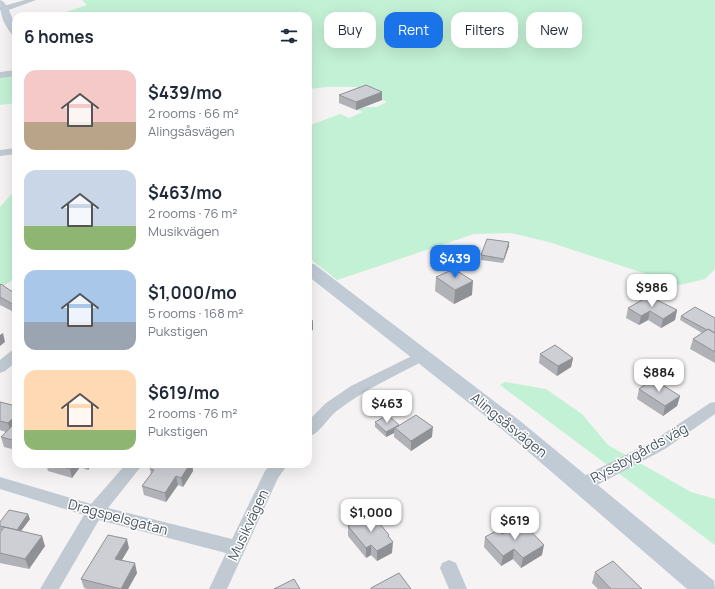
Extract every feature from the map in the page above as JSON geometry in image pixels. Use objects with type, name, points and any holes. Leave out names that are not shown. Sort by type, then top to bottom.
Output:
[{"type":"main road","points":[[1,6],[12,28]]},
{"type":"main road","name":"Alingsåsvägen","points":[[312,271],[511,424],[705,589]]},
{"type":"street","points":[[1,6],[32,0]]},
{"type":"street","points":[[0,75],[12,74]]},
{"type":"street","points":[[0,153],[12,152]]},
{"type":"street","points":[[312,427],[331,407],[356,390],[422,356]]},
{"type":"street","points":[[0,368],[12,358]]},
{"type":"street","name":"Ryssbygårds väg","points":[[582,485],[659,446],[715,407]]},
{"type":"street","points":[[49,589],[95,512],[132,468]]},
{"type":"street","name":"Musikvägen","points":[[218,589],[271,475],[277,468]]},
{"type":"street","name":"Dragspelsgatan","points":[[0,483],[95,512],[236,548]]},
{"type":"street","points":[[449,568],[458,589]]},
{"type":"green space","points":[[82,0],[715,0],[715,269],[705,279],[680,285],[549,242],[511,233],[474,234],[337,280],[312,260],[312,124],[340,114],[349,118],[363,112],[352,108],[377,107],[387,102],[356,87],[312,89],[312,12],[66,12],[87,5]]},
{"type":"green space","points":[[12,75],[12,104],[0,105],[0,76]]},
{"type":"green space","points":[[12,194],[12,280],[0,288],[0,207]]},
{"type":"green space","points":[[505,382],[546,389],[582,414],[608,445],[691,492],[715,499],[715,545],[500,385]]},
{"type":"building","points":[[366,85],[382,92],[356,102],[339,95]]},
{"type":"building","points":[[487,239],[509,242],[504,259],[481,255]]},
{"type":"building","points":[[454,269],[473,281],[455,290],[436,277]]},
{"type":"building","points":[[1,284],[12,292],[12,304],[0,297]]},
{"type":"building","points":[[649,296],[677,310],[663,319],[650,311],[641,316],[628,308]]},
{"type":"building","points":[[695,307],[715,318],[715,333],[681,316]]},
{"type":"building","points":[[708,329],[715,333],[715,352],[693,339]]},
{"type":"building","points":[[555,345],[573,358],[558,366],[540,354]]},
{"type":"building","points":[[653,379],[680,396],[665,406],[639,389]]},
{"type":"building","points":[[0,402],[12,405],[12,419],[8,423],[0,421]]},
{"type":"building","points":[[388,415],[399,425],[386,432],[375,422]]},
{"type":"building","points":[[416,415],[433,427],[411,441],[395,428]]},
{"type":"building","points":[[12,426],[12,440],[1,437]]},
{"type":"building","points":[[187,468],[181,478],[176,476],[165,493],[142,486],[154,470],[150,469]]},
{"type":"building","points":[[9,510],[28,514],[17,530],[0,526],[0,522]]},
{"type":"building","points":[[371,513],[393,542],[377,551],[371,545],[366,548],[348,526]]},
{"type":"building","points":[[523,523],[544,545],[523,558],[514,549],[503,556],[485,537],[498,530],[502,534]]},
{"type":"building","points":[[4,527],[42,536],[25,559],[0,553],[0,533]]},
{"type":"building","points":[[108,535],[127,539],[115,559],[135,563],[121,589],[81,579]]},
{"type":"building","points":[[613,561],[642,589],[611,589],[595,572]]},
{"type":"building","points":[[399,573],[411,589],[371,589],[371,588]]},
{"type":"building","points":[[294,579],[300,589],[274,589]]}]
